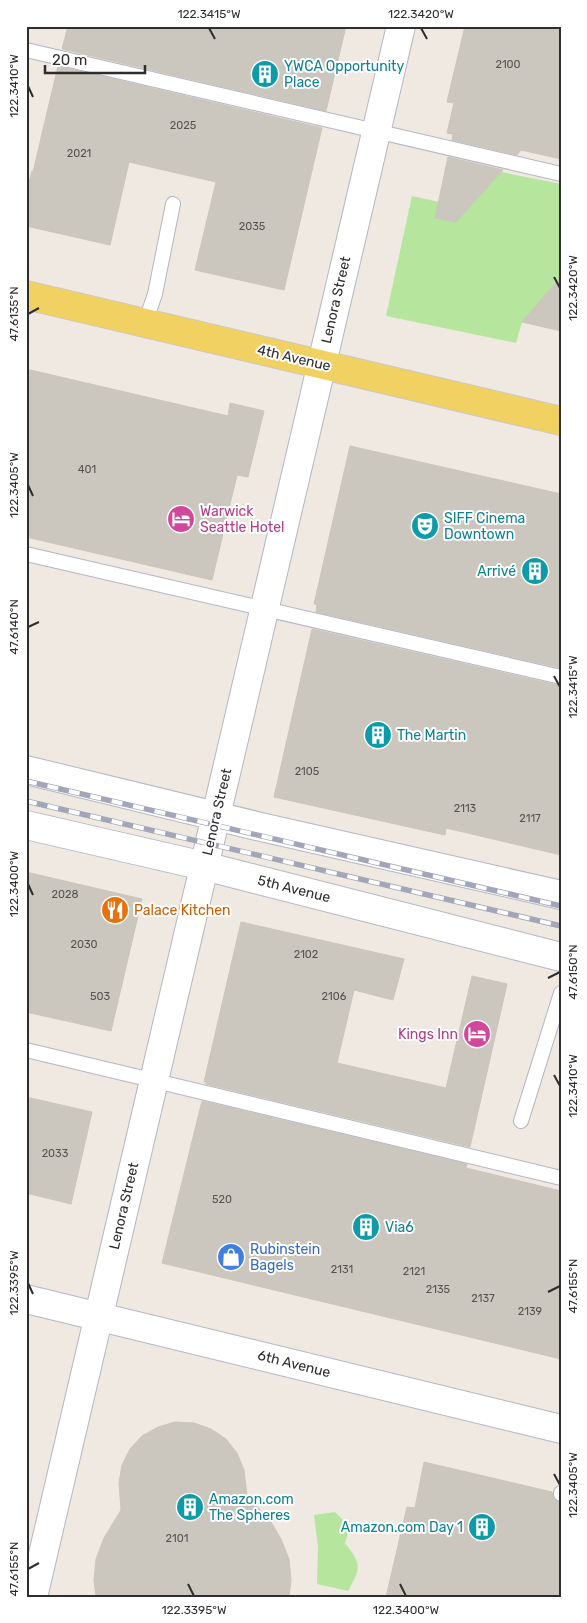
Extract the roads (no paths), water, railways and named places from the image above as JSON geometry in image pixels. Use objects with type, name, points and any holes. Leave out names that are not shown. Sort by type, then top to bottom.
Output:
[{"type":"main road","name":"Lenora Street","points":[[33,1597],[401,26]]},
{"type":"main road","name":"4th Avenue","points":[[26,295],[561,421]]},
{"type":"main road","points":[[26,770],[216,816],[561,895]]},
{"type":"main road","name":"5th Avenue","points":[[26,825],[204,866],[561,957]]},
{"type":"main road","name":"6th Avenue","points":[[26,1300],[561,1430]]},
{"type":"lane","points":[[26,50],[561,174]]},
{"type":"lane","points":[[145,323],[155,294],[172,204]]},
{"type":"lane","points":[[26,554],[561,677]]},
{"type":"lane","points":[[521,1121],[561,993]]},
{"type":"lane","points":[[26,1050],[561,1178]]},
{"type":"railway","points":[[26,781],[561,906]]},
{"type":"railway","points":[[26,801],[561,926]]},
{"type":"place","name":"YWCA Opportunity Place","points":[[265,74]]},
{"type":"place","name":"Warwick Seattle Hotel","points":[[181,519]]},
{"type":"place","name":"SIFF Cinema Downtown","points":[[425,526]]},
{"type":"place","name":"Arrivé","points":[[535,571]]},
{"type":"place","name":"The Martin","points":[[378,735]]},
{"type":"place","name":"Palace Kitchen","points":[[115,910]]},
{"type":"place","name":"Kings Inn","points":[[477,1034]]},
{"type":"place","name":"Via6","points":[[366,1227]]},
{"type":"place","name":"Rubinstein Bagels","points":[[231,1257]]},
{"type":"place","name":"Amazon.com The Spheres","points":[[190,1507]]},
{"type":"place","name":"Amazon.com Day 1","points":[[482,1527]]}]
